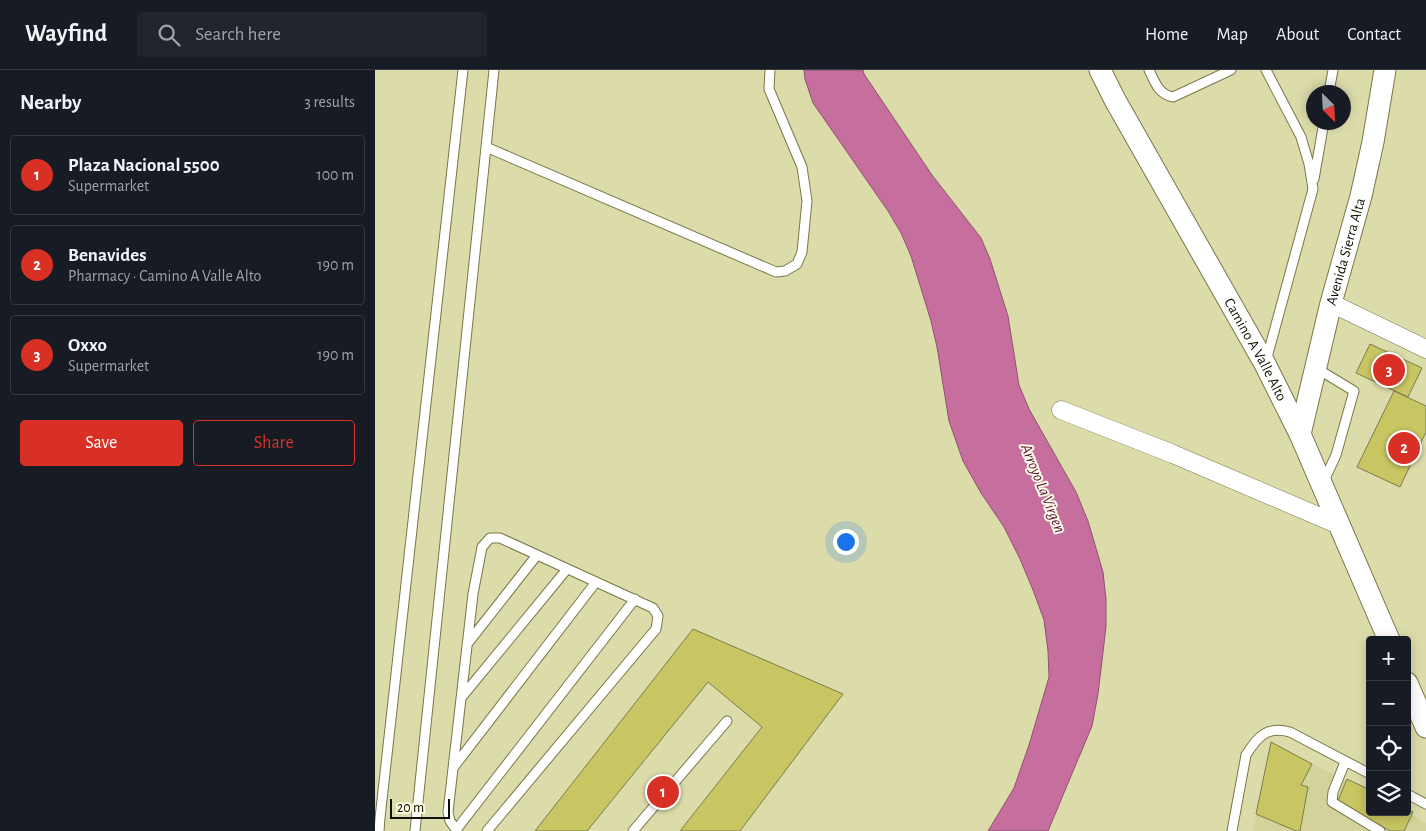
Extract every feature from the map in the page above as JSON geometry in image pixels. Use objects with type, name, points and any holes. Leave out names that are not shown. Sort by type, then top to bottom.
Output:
[{"type":"street","name":"Camino A Valle Alto","points":[[1100,70],[1115,100],[1265,364],[1300,434],[1387,636]]},
{"type":"street","name":"Avenida Sierra Alta","points":[[1300,434],[1331,303],[1361,196],[1373,142],[1385,70]]},
{"type":"street","points":[[1331,303],[1426,349]]},
{"type":"street","points":[[1061,410],[1173,454],[1339,524]]},
{"type":"street","points":[[1411,692],[1426,727]]},
{"type":"lane","points":[[379,831],[463,70]]},
{"type":"lane","points":[[415,831],[494,70]]},
{"type":"lane","points":[[486,147],[776,272],[785,271],[797,264],[802,252],[807,200],[802,167],[769,89],[770,70]]},
{"type":"lane","points":[[1149,70],[1159,90],[1165,96],[1173,98],[1231,70]]},
{"type":"lane","points":[[1266,70],[1301,137],[1309,164],[1313,189]]},
{"type":"lane","points":[[1330,85],[1333,70]]},
{"type":"lane","points":[[1265,364],[1313,189],[1323,130]]},
{"type":"lane","points":[[1316,368],[1354,391],[1336,455],[1322,484]]},
{"type":"lane","points":[[487,831],[656,629],[658,616],[653,608],[635,599],[500,538],[490,538],[481,547],[473,594],[448,812],[450,821],[457,830],[635,599]]},
{"type":"lane","points":[[467,644],[537,555]]},
{"type":"lane","points":[[461,698],[567,569]]},
{"type":"lane","points":[[453,768],[596,582]]},
{"type":"lane","points":[[633,831],[727,721]]},
{"type":"lane","points":[[1232,831],[1246,754],[1253,745],[1271,730],[1279,729],[1290,732],[1366,772]]},
{"type":"lane","points":[[1345,762],[1333,792],[1332,802],[1380,831]]},
{"type":"lane","points":[[1411,796],[1426,804]]},
{"type":"shaded area","points":[[1271,742],[1366,791],[1366,816],[1411,815],[1426,823],[1426,831],[1253,831]]},
{"type":"water","name":"Arroyo La Virgen","points":[[804,70],[863,70],[932,175],[981,238],[990,259],[1008,316],[1019,385],[1029,409],[1076,492],[1088,521],[1103,572],[1106,599],[1106,627],[1098,694],[1092,726],[1048,831],[988,831],[1014,788],[1049,677],[1044,620],[1020,559],[1004,527],[981,493],[963,461],[949,421],[931,321],[911,256],[901,233],[888,211],[813,103]]},
{"type":"building","points":[[1370,344],[1422,368],[1408,397],[1356,373]]},
{"type":"building","points":[[1394,391],[1426,406],[1426,432],[1400,487],[1357,467]]},
{"type":"building","points":[[693,629],[843,694],[740,831],[680,831],[762,727],[708,682],[587,831],[535,831]]},
{"type":"building","points":[[1271,742],[1312,764],[1301,785],[1308,787],[1300,831],[1256,814]]},
{"type":"building","points":[[1347,779],[1366,788],[1366,816],[1411,816],[1411,811],[1413,812],[1404,831],[1391,831],[1337,803]]},
{"type":"place","name":"Oxxo","points":[[1389,370]]},
{"type":"place","name":"Benavides","points":[[1404,448]]},
{"type":"place","name":"Plaza Nacional 5500","points":[[663,792]]}]
